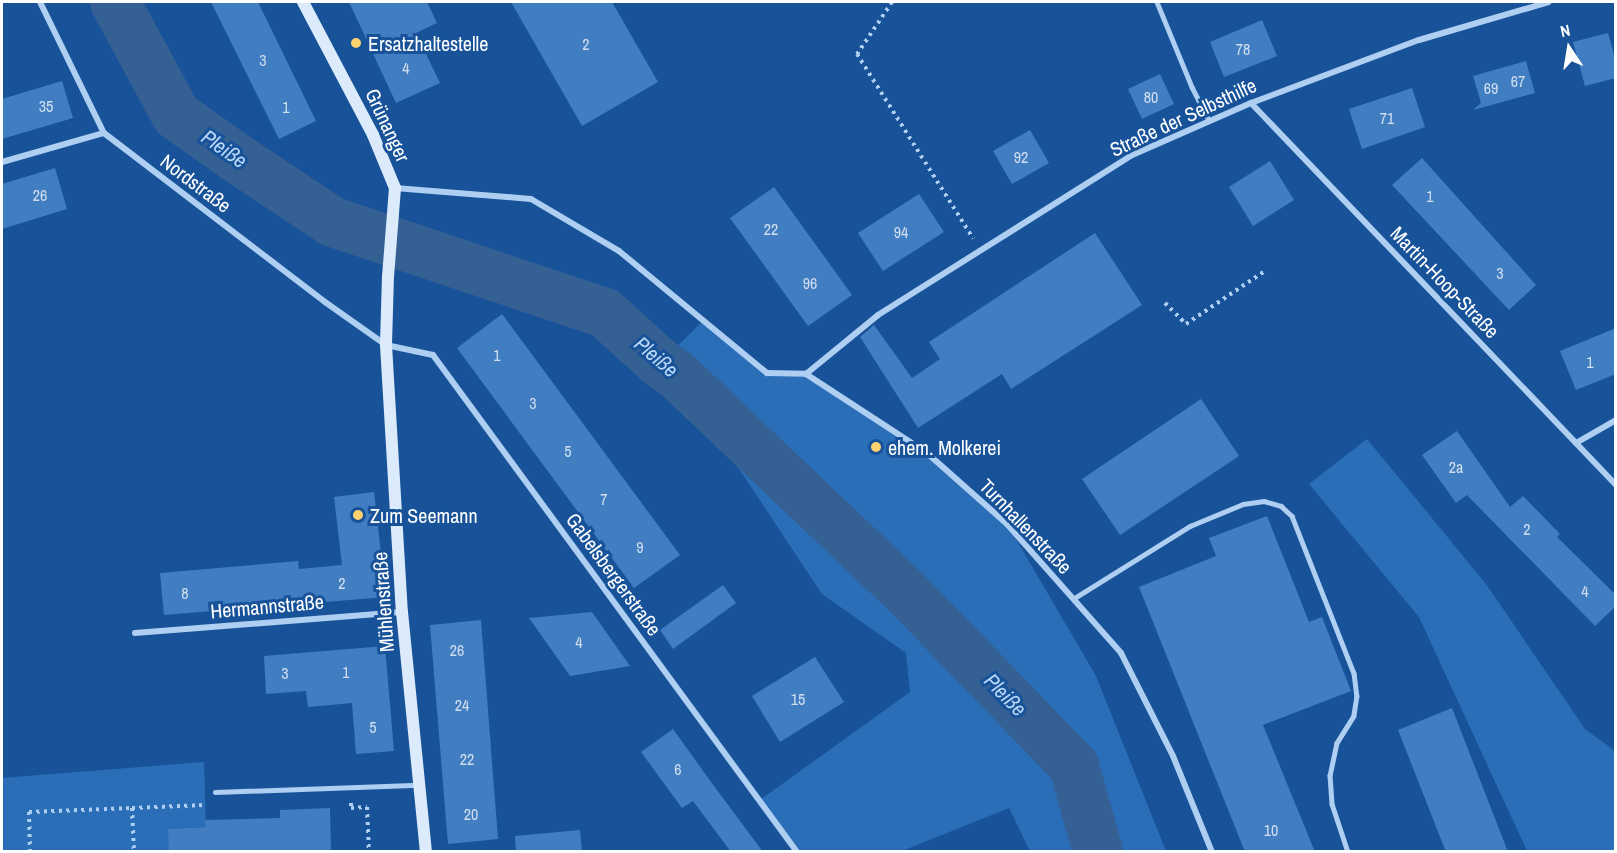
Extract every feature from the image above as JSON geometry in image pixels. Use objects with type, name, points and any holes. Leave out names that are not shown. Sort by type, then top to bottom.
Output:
[{"type":"street","name":"Nordstraße","points":[[40,2],[104,133],[325,302],[386,345]]},
{"type":"street","name":"Grünanger","points":[[303,2],[373,135],[395,188],[388,276]]},
{"type":"street","name":"Straße der Selbsthilfe","points":[[806,374],[878,315],[1130,156],[1251,103],[1419,40],[1549,2]]},
{"type":"street","name":"Martin-Hoop-Straße","points":[[1251,103],[1616,485]]},
{"type":"street","points":[[2,162],[104,133]]},
{"type":"street","points":[[395,188],[531,199],[619,251],[767,373],[806,374]]},
{"type":"street","name":"Mühlenstraße","points":[[388,276],[386,345],[402,612],[426,852]]},
{"type":"street","name":"Gabelsbergerstraße","points":[[386,345],[433,355],[797,852]]},
{"type":"street","name":"Turnhallenstraße","points":[[806,374],[927,453],[1007,524],[1121,653],[1173,756],[1212,852]]},
{"type":"street","points":[[1576,443],[1616,420]]},
{"type":"street","name":"Hermannstraße","points":[[135,633],[402,612]]},
{"type":"lane","points":[[1157,2],[1192,87],[1209,121]]},
{"type":"lane","points":[[1073,599],[1190,526],[1243,504],[1264,501],[1281,506],[1292,516],[1354,673],[1356,685],[1354,716],[1336,743],[1330,775],[1332,804],[1348,852]]},
{"type":"lane","points":[[214,792],[419,785]]},
{"type":"path","points":[[892,2],[857,54],[981,251]]},
{"type":"path","points":[[1165,303],[1186,324],[1265,271]]},
{"type":"path","points":[[350,787],[351,808],[367,807],[369,852]]},
{"type":"path","points":[[30,852],[29,812],[215,805],[214,792]]},
{"type":"path","points":[[132,808],[134,852]]},
{"type":"shaded area","points":[[703,321],[767,373],[806,374],[927,453],[1007,524],[1096,676],[1166,851],[1030,851],[1009,808],[902,851],[797,851],[760,800],[910,692],[906,653],[822,594],[676,374],[660,363]]},
{"type":"shaded area","points":[[1367,439],[1486,584],[1585,729],[1615,751],[1615,851],[1527,851],[1419,617],[1309,484]]},
{"type":"shaded area","points":[[204,762],[206,827],[169,829],[169,851],[2,852],[2,778]]},
{"type":"building","points":[[211,2],[258,2],[316,121],[279,139]]},
{"type":"building","points":[[349,2],[427,2],[437,23],[416,33],[440,83],[396,103]]},
{"type":"building","points":[[511,2],[612,2],[658,82],[582,126]]},
{"type":"building","points":[[1262,20],[1277,56],[1224,77],[1210,42]]},
{"type":"building","points":[[1608,33],[1616,62],[1616,78],[1585,86],[1573,42]]},
{"type":"building","points":[[1526,61],[1535,93],[1473,110],[1481,103],[1473,76]]},
{"type":"building","points":[[1160,74],[1174,104],[1142,119],[1128,89]]},
{"type":"building","points":[[62,81],[73,118],[2,139],[2,99]]},
{"type":"building","points":[[1412,88],[1425,127],[1362,149],[1349,109]]},
{"type":"building","points":[[1030,130],[1049,163],[1012,184],[993,151]]},
{"type":"building","points":[[1422,158],[1536,285],[1509,310],[1392,185]]},
{"type":"building","points":[[1270,161],[1294,200],[1253,226],[1229,187]]},
{"type":"building","points":[[55,168],[67,209],[2,229],[2,184]]},
{"type":"building","points":[[774,187],[852,295],[808,326],[730,218]]},
{"type":"building","points":[[919,194],[944,232],[883,271],[858,233]]},
{"type":"building","points":[[1095,233],[1142,305],[1011,389],[1002,374],[918,428],[860,337],[874,325],[912,378],[940,359],[929,342]]},
{"type":"building","points":[[502,314],[680,555],[634,588],[457,348]]},
{"type":"building","points":[[1616,328],[1616,374],[1576,390],[1560,351]]},
{"type":"building","points":[[1201,399],[1239,456],[1120,535],[1082,479]]},
{"type":"building","points":[[1457,431],[1510,507],[1523,496],[1560,534],[1557,537],[1616,595],[1616,606],[1595,626],[1467,495],[1456,503],[1422,455]]},
{"type":"building","points":[[374,492],[386,597],[164,615],[160,573],[298,561],[299,569],[342,565],[334,497]]},
{"type":"building","points":[[1267,516],[1309,622],[1322,617],[1351,691],[1263,725],[1315,852],[1245,852],[1139,587],[1216,556],[1209,538]]},
{"type":"building","points":[[723,585],[736,603],[673,649],[660,630]]},
{"type":"building","points":[[592,612],[630,666],[570,676],[529,618]]},
{"type":"building","points":[[481,620],[498,839],[448,844],[430,625]]},
{"type":"building","points":[[385,646],[394,751],[356,754],[352,703],[308,707],[306,691],[266,694],[264,656]]},
{"type":"building","points":[[815,657],[844,702],[780,742],[752,696]]},
{"type":"building","points":[[1452,708],[1508,852],[1446,852],[1398,730]]},
{"type":"building","points":[[673,729],[763,852],[731,852],[693,801],[682,808],[641,752]]},
{"type":"building","points":[[330,808],[331,852],[169,852],[168,829],[206,827],[205,820],[280,818],[280,810]]},
{"type":"building","points":[[580,830],[582,852],[516,852],[515,836]]},
{"type":"waterway","name":"Pleiße","points":[[115,2],[176,115],[333,222],[605,313],[660,363],[676,374],[904,590],[1074,766],[1098,852]]},
{"type":"place","name":"Ersatzhaltestelle","points":[[356,43]]},
{"type":"place","name":"ehem. Molkerei","points":[[876,447]]},
{"type":"place","name":"Zum Seemann","points":[[358,515]]}]
